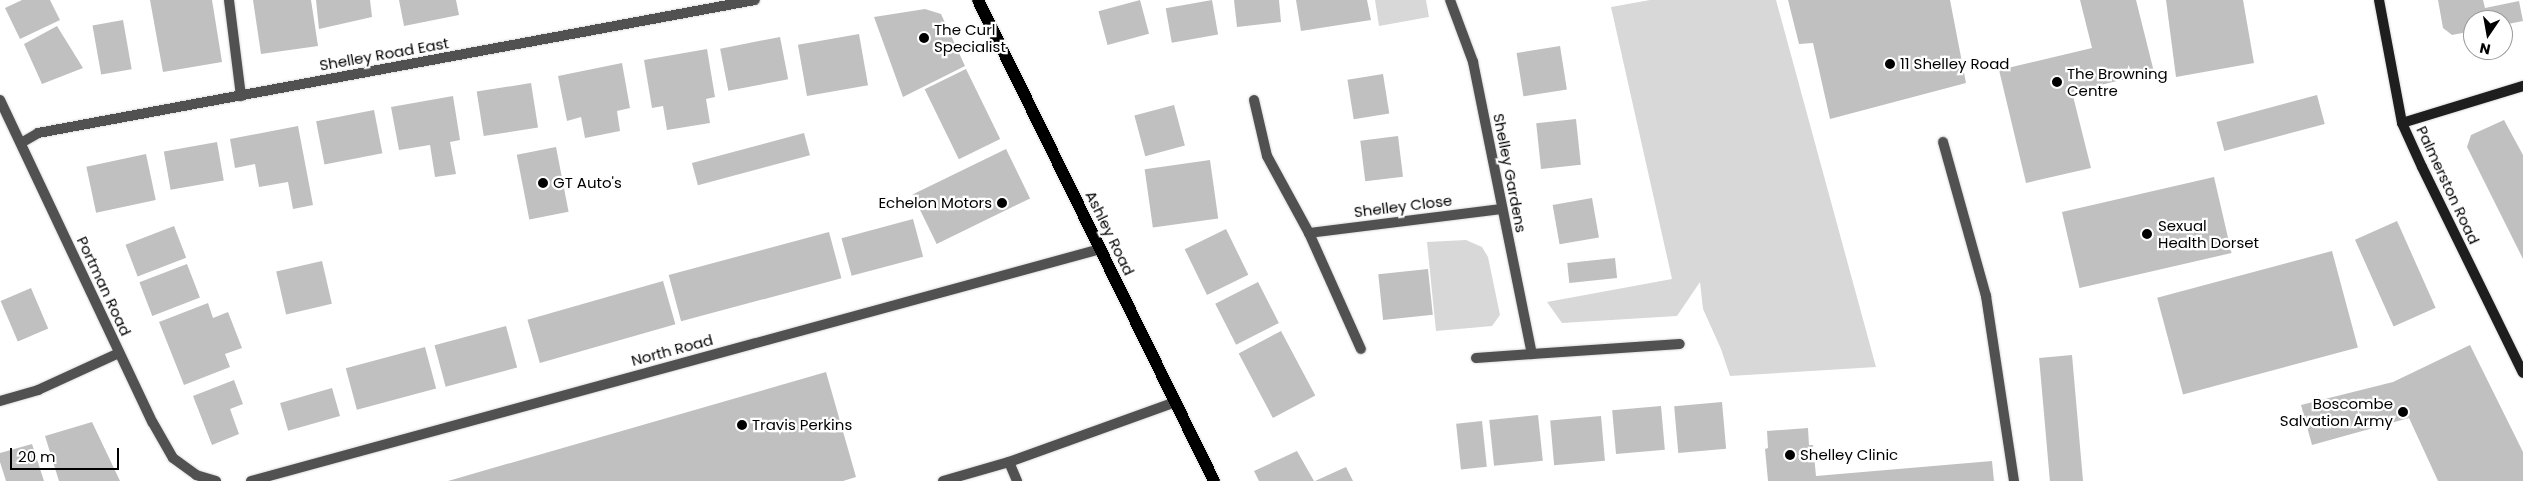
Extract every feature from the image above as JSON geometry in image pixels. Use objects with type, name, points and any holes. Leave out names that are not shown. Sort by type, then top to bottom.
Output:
[{"type":"main road","name":"Ashley Road","points":[[978,0],[1214,481]]},
{"type":"street","points":[[229,0],[241,96]]},
{"type":"street","name":"Shelley Road East","points":[[20,143],[38,133],[755,0]]},
{"type":"street","name":"Shelley Gardens","points":[[1450,0],[1473,62],[1501,209],[1532,354]]},
{"type":"street","name":"Palmerston Road","points":[[2379,0],[2402,123],[2523,373]]},
{"type":"street","points":[[2402,123],[2523,86]]},
{"type":"street","name":"Portman Road","points":[[0,100],[153,423],[173,458],[196,475],[216,481]]},
{"type":"street","points":[[1254,100],[1267,156],[1309,233],[1361,349]]},
{"type":"street","points":[[1944,142],[1986,296],[2014,481]]},
{"type":"street","name":"Shelley Close","points":[[1309,233],[1501,209]]},
{"type":"street","name":"North Road","points":[[251,481],[1100,249]]},
{"type":"street","points":[[1476,358],[1680,344]]},
{"type":"street","points":[[0,401],[38,390],[119,353]]},
{"type":"street","points":[[943,481],[1009,462],[1176,402]]},
{"type":"street","points":[[1009,462],[1017,481]]},
{"type":"shaded area","points":[[1375,0],[1426,0],[1429,17],[1379,26]]},
{"type":"shaded area","points":[[1650,0],[1776,0],[1876,367],[1730,376],[1721,349],[1703,309],[1700,282],[1677,316],[1562,323],[1547,302],[1672,279],[1611,7]]},
{"type":"shaded area","points":[[1466,240],[1482,247],[1488,257],[1500,315],[1492,326],[1436,331],[1427,242]]},
{"type":"building","points":[[22,0],[50,0],[60,20],[20,39],[5,8]]},
{"type":"building","points":[[150,0],[212,0],[222,62],[163,72]]},
{"type":"building","points":[[253,0],[311,0],[318,46],[261,54]]},
{"type":"building","points":[[316,0],[370,0],[372,17],[319,29]]},
{"type":"building","points":[[399,0],[456,0],[459,15],[404,26]]},
{"type":"building","points":[[1140,0],[1149,34],[1108,45],[1098,11]]},
{"type":"building","points":[[1212,0],[1218,34],[1172,43],[1166,8]]},
{"type":"building","points":[[1234,0],[1279,0],[1281,22],[1237,27]]},
{"type":"building","points":[[1296,0],[1367,0],[1371,20],[1301,31]]},
{"type":"building","name":"11 Shelley Road","points":[[1788,0],[1950,0],[1966,83],[1830,119],[1813,43],[1799,44]]},
{"type":"building","name":"The Browning Centre","points":[[2080,0],[2136,0],[2154,72],[2072,92],[2091,168],[2026,183],[1999,70],[2092,48]]},
{"type":"building","points":[[2166,0],[2243,0],[2254,63],[2176,77]]},
{"type":"building","points":[[2438,0],[2483,0],[2485,8],[2519,1],[2523,21],[2513,23],[2513,10],[2463,10],[2463,33],[2452,35],[2443,28]]},
{"type":"building","points":[[925,9],[941,14],[965,66],[903,97],[874,17]]},
{"type":"building","points":[[123,20],[132,69],[101,75],[92,25]]},
{"type":"building","points":[[57,26],[83,68],[42,84],[24,44]]},
{"type":"building","points":[[859,34],[868,85],[807,96],[798,45]]},
{"type":"building","points":[[780,37],[788,79],[728,91],[720,49]]},
{"type":"building","points":[[1560,46],[1567,89],[1523,96],[1517,53]]},
{"type":"building","points":[[707,49],[715,97],[706,99],[710,123],[667,130],[663,106],[652,108],[644,60]]},
{"type":"building","points":[[622,63],[630,108],[617,111],[620,131],[585,138],[581,117],[567,121],[558,76]]},
{"type":"building","points":[[966,69],[1000,139],[959,159],[925,89]]},
{"type":"building","points":[[1383,74],[1389,114],[1354,119],[1347,80]]},
{"type":"building","points":[[531,83],[538,127],[484,136],[477,92]]},
{"type":"building","points":[[2317,95],[2325,124],[2224,151],[2217,122]]},
{"type":"building","points":[[453,96],[460,140],[450,142],[456,174],[435,177],[430,145],[399,150],[391,107]]},
{"type":"building","points":[[1174,105],[1185,146],[1145,156],[1134,116]]},
{"type":"building","points":[[374,110],[382,153],[324,164],[316,121]]},
{"type":"building","points":[[1576,119],[1581,165],[1541,169],[1536,123]]},
{"type":"building","points":[[2504,120],[2523,155],[2523,259],[2467,147],[2471,135]]},
{"type":"building","points":[[298,126],[313,205],[293,209],[288,182],[259,187],[255,164],[235,168],[230,139]]},
{"type":"building","points":[[804,133],[810,155],[698,185],[692,163]]},
{"type":"building","points":[[1398,136],[1403,177],[1365,181],[1360,141]]},
{"type":"building","points":[[217,142],[224,180],[171,190],[164,151]]},
{"type":"building","name":"GT Auto's","points":[[556,147],[569,212],[529,219],[517,155]]},
{"type":"building","points":[[1006,149],[1030,198],[937,244],[913,195]]},
{"type":"building","points":[[146,154],[156,200],[96,213],[86,167]]},
{"type":"building","points":[[1210,160],[1218,218],[1153,228],[1145,169]]},
{"type":"building","name":"Sexual Health Dorset","points":[[2214,177],[2232,253],[2080,288],[2062,212]]},
{"type":"building","points":[[1592,198],[1599,237],[1560,244],[1553,205]]},
{"type":"building","points":[[913,219],[923,257],[852,276],[842,238]]},
{"type":"building","points":[[2397,221],[2436,308],[2394,326],[2355,240]]},
{"type":"building","points":[[174,226],[186,258],[138,276],[125,245]]},
{"type":"building","points":[[1226,229],[1248,275],[1207,295],[1185,249]]},
{"type":"building","points":[[829,232],[841,278],[681,321],[669,275]]},
{"type":"building","points":[[2332,251],[2358,348],[2183,394],[2157,298]]},
{"type":"building","points":[[1615,258],[1617,278],[1569,283],[1567,263]]},
{"type":"building","points":[[322,261],[332,304],[286,314],[276,272]]},
{"type":"building","points":[[187,264],[200,298],[152,316],[139,282]]},
{"type":"building","points":[[1428,269],[1433,315],[1383,320],[1378,274]]},
{"type":"building","points":[[663,281],[675,324],[540,363],[527,320]]},
{"type":"building","points":[[1258,282],[1279,323],[1236,345],[1215,304]]},
{"type":"building","points":[[31,288],[48,329],[18,341],[1,301]]},
{"type":"building","points":[[208,303],[213,318],[228,312],[242,348],[225,354],[230,367],[184,385],[159,322]]},
{"type":"building","points":[[506,326],[517,368],[446,387],[435,345]]},
{"type":"building","points":[[1281,331],[1315,395],[1273,418],[1239,354]]},
{"type":"building","name":"Boscombe Salvation Army","points":[[2470,345],[2523,452],[2523,481],[2438,481],[2409,418],[2312,445],[2301,405],[2393,382]]},
{"type":"building","points":[[425,347],[436,389],[357,410],[346,368]]},
{"type":"building","points":[[2072,355],[2083,481],[2050,481],[2039,358]]},
{"type":"building","name":"Travis Perkins","points":[[826,372],[856,477],[843,481],[448,481]]},
{"type":"building","points":[[234,380],[243,404],[230,409],[239,434],[212,445],[193,396]]},
{"type":"building","points":[[332,388],[340,416],[288,431],[280,403]]},
{"type":"building","points":[[1722,402],[1726,449],[1678,453],[1674,406]]},
{"type":"building","points":[[1661,406],[1665,450],[1616,454],[1612,410]]},
{"type":"building","points":[[1538,415],[1543,461],[1494,466],[1489,420]]},
{"type":"building","points":[[1601,416],[1605,461],[1554,465],[1550,420]]},
{"type":"building","points":[[1482,421],[1487,467],[1461,469],[1456,424]]},
{"type":"building","points":[[92,422],[120,481],[59,481],[45,436]]},
{"type":"building","name":"Shelley Clinic","points":[[1808,428],[1809,445],[1813,445],[1816,476],[1992,461],[1994,481],[1768,481],[1765,449],[1768,448],[1767,431]]},
{"type":"building","points":[[32,444],[44,481],[6,481],[0,462],[0,453]]},
{"type":"building","points":[[1297,451],[1314,481],[1259,481],[1254,471]]},
{"type":"building","points":[[1346,467],[1353,481],[1315,481]]},
{"type":"place","name":"The Curl Specialist","points":[[924,38]]},
{"type":"place","name":"11 Shelley Road","points":[[1890,64]]},
{"type":"place","name":"The Browning Centre","points":[[2057,82]]},
{"type":"place","name":"GT Auto's","points":[[543,183]]},
{"type":"place","name":"Echelon Motors","points":[[1002,203]]},
{"type":"place","name":"Sexual Health Dorset","points":[[2147,234]]},
{"type":"place","name":"Boscombe Salvation Army","points":[[2403,412]]},
{"type":"place","name":"Travis Perkins","points":[[742,425]]},
{"type":"place","name":"Shelley Clinic","points":[[1790,455]]}]
